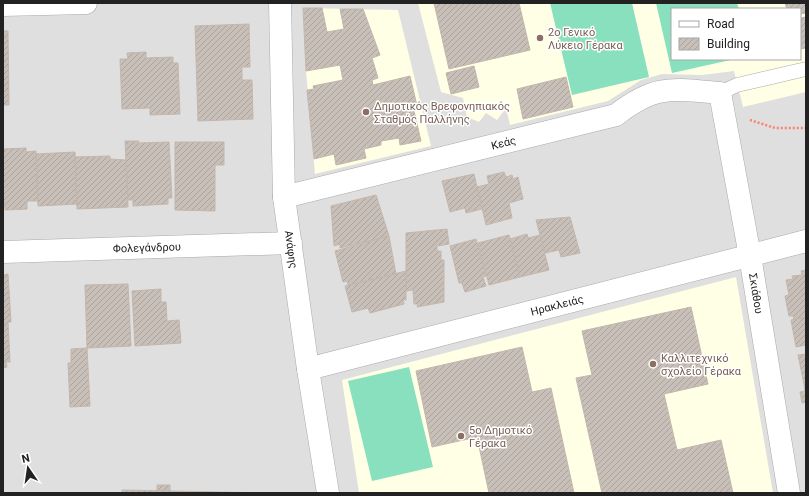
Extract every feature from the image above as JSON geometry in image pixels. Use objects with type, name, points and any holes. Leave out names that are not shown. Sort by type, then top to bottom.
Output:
[{"type":"street","points":[[3,5],[86,3]]},
{"type":"street","name":"Ανάφης","points":[[280,3],[284,197],[308,369],[328,493]]},
{"type":"street","name":"Κεάς","points":[[284,197],[616,115],[631,104],[658,92],[687,90],[722,103]]},
{"type":"street","name":"Σκιάθου","points":[[722,103],[750,256],[789,493]]},
{"type":"street","name":"Ηρακλειάς","points":[[308,369],[806,241]]},
{"type":"street","name":"Φολεγάνδρου","points":[[3,252],[291,243]]},
{"type":"lane","points":[[722,103],[738,85],[806,69]]},
{"type":"path","points":[[722,103],[775,128],[806,128]]},
{"type":"shaded area","points":[[3,3],[806,3],[806,493],[3,493]]},
{"type":"shaded area","name":"2ο Γενικό Λύκειο Γέρακα","points":[[418,3],[806,3],[806,92],[743,107],[734,71],[702,75],[662,74],[641,80],[608,101],[510,125],[506,108],[497,120],[486,113],[479,122],[467,117],[463,98],[441,92]]},
{"type":"shaded area","name":"Δημοτικός Βρεφονηπιακός Σταθμός Παλλήνης","points":[[303,8],[398,10],[431,146],[315,174],[306,71]]},
{"type":"shaded area","points":[[736,277],[773,493],[359,493],[342,380]]},
{"type":"green space","points":[[550,3],[632,3],[649,77],[572,95]]},
{"type":"green space","points":[[656,3],[737,3],[739,8],[671,8],[671,60],[730,60],[672,73]]},
{"type":"green space","points":[[409,367],[433,467],[372,481],[348,381]]},
{"type":"building","points":[[434,3],[519,3],[530,50],[449,69]]},
{"type":"building","points":[[785,3],[806,3],[806,13],[801,14],[801,8],[787,8]]},
{"type":"building","name":"Δημοτικός Βρεφονηπιακός Σταθμός Παλλήνης","points":[[303,8],[322,8],[327,32],[344,29],[340,9],[363,9],[380,55],[372,58],[378,78],[372,80],[373,85],[410,76],[418,110],[414,111],[421,141],[400,145],[399,138],[381,141],[381,145],[364,149],[366,158],[336,165],[334,154],[314,159],[307,90],[314,89],[313,86],[343,80],[340,65],[306,71]]},
{"type":"building","points":[[806,17],[806,48],[801,49],[801,18]]},
{"type":"building","points":[[249,24],[250,67],[242,67],[242,80],[252,80],[253,119],[198,121],[195,26]]},
{"type":"building","points":[[3,31],[8,31],[9,105],[3,105]]},
{"type":"building","points":[[146,52],[146,58],[173,57],[173,63],[178,63],[180,114],[150,115],[150,108],[122,109],[120,59],[128,59],[127,53]]},
{"type":"building","points":[[474,66],[479,87],[451,94],[446,73]]},
{"type":"building","points":[[566,77],[573,107],[523,119],[517,89]]},
{"type":"building","points":[[125,141],[139,141],[138,143],[169,142],[172,198],[168,198],[168,204],[133,206],[133,200],[128,200]]},
{"type":"building","points":[[175,142],[224,142],[224,165],[215,165],[215,211],[175,210]]},
{"type":"building","points":[[26,148],[26,152],[36,151],[38,201],[27,201],[27,209],[5,210],[3,196],[3,149]]},
{"type":"building","points":[[75,152],[77,204],[38,206],[36,154]]},
{"type":"building","points":[[110,156],[110,159],[126,160],[128,207],[77,209],[75,157]]},
{"type":"building","points":[[504,172],[506,177],[512,175],[513,179],[518,177],[523,199],[509,203],[512,218],[486,225],[477,187],[489,184],[487,176]]},
{"type":"building","points":[[474,174],[482,209],[466,213],[465,208],[450,212],[442,181]]},
{"type":"building","points":[[376,195],[389,236],[340,248],[340,244],[334,246],[331,206]]},
{"type":"building","points":[[570,217],[580,253],[561,257],[559,250],[545,253],[536,220]]},
{"type":"building","points":[[447,229],[449,244],[437,246],[437,251],[441,251],[441,260],[444,260],[444,302],[417,307],[418,304],[414,304],[413,290],[406,291],[406,233]]},
{"type":"building","points":[[527,234],[528,238],[540,235],[549,270],[520,277],[510,239]]},
{"type":"building","points":[[509,235],[520,277],[489,285],[478,243]]},
{"type":"building","points":[[389,236],[396,274],[348,285],[347,281],[343,282],[335,251]]},
{"type":"building","points":[[476,239],[486,276],[483,277],[486,286],[465,292],[462,283],[459,283],[450,246]]},
{"type":"building","points":[[806,270],[806,317],[794,319],[793,316],[789,316],[785,296],[789,295],[786,280],[793,279],[792,276],[802,275],[801,271]]},
{"type":"building","points":[[406,271],[406,300],[403,300],[404,304],[370,313],[368,308],[352,312],[345,286]]},
{"type":"building","points":[[8,274],[11,322],[8,322],[10,362],[6,362],[7,367],[3,368],[3,275]]},
{"type":"building","points":[[128,284],[131,346],[87,348],[85,285]]},
{"type":"building","points":[[161,289],[161,302],[166,302],[167,321],[179,320],[181,343],[135,346],[132,291]]},
{"type":"building","points":[[691,307],[708,384],[664,394],[677,450],[721,440],[733,493],[602,493],[576,378],[592,375],[582,331]]},
{"type":"building","points":[[806,317],[806,345],[796,347],[791,320]]},
{"type":"building","points":[[522,347],[532,392],[551,388],[574,493],[489,493],[477,437],[432,447],[416,371]]},
{"type":"building","points":[[87,348],[90,406],[70,407],[68,363],[71,363],[71,349]]},
{"type":"building","points":[[806,354],[806,383],[804,384],[798,355]]},
{"type":"building","points":[[806,383],[806,402],[802,403],[800,392],[805,391],[804,384]]},
{"type":"building","points":[[157,485],[170,485],[170,491],[157,490]]},
{"type":"building","points":[[122,490],[170,491],[170,493],[122,493]]},
{"type":"building","points":[[170,491],[269,493],[170,493]]},
{"type":"place","name":"2ο Γενικό Λύκειο Γέρακα","points":[[540,38]]},
{"type":"place","name":"Δημοτικός Βρεφονηπιακός Σταθμός Παλλήνης","points":[[366,112]]},
{"type":"place","name":"Καλλιτεχνικό σχολείο Γέρακα","points":[[653,364]]},
{"type":"place","name":"5ο Δημοτικό Γέρακα","points":[[461,436]]}]
